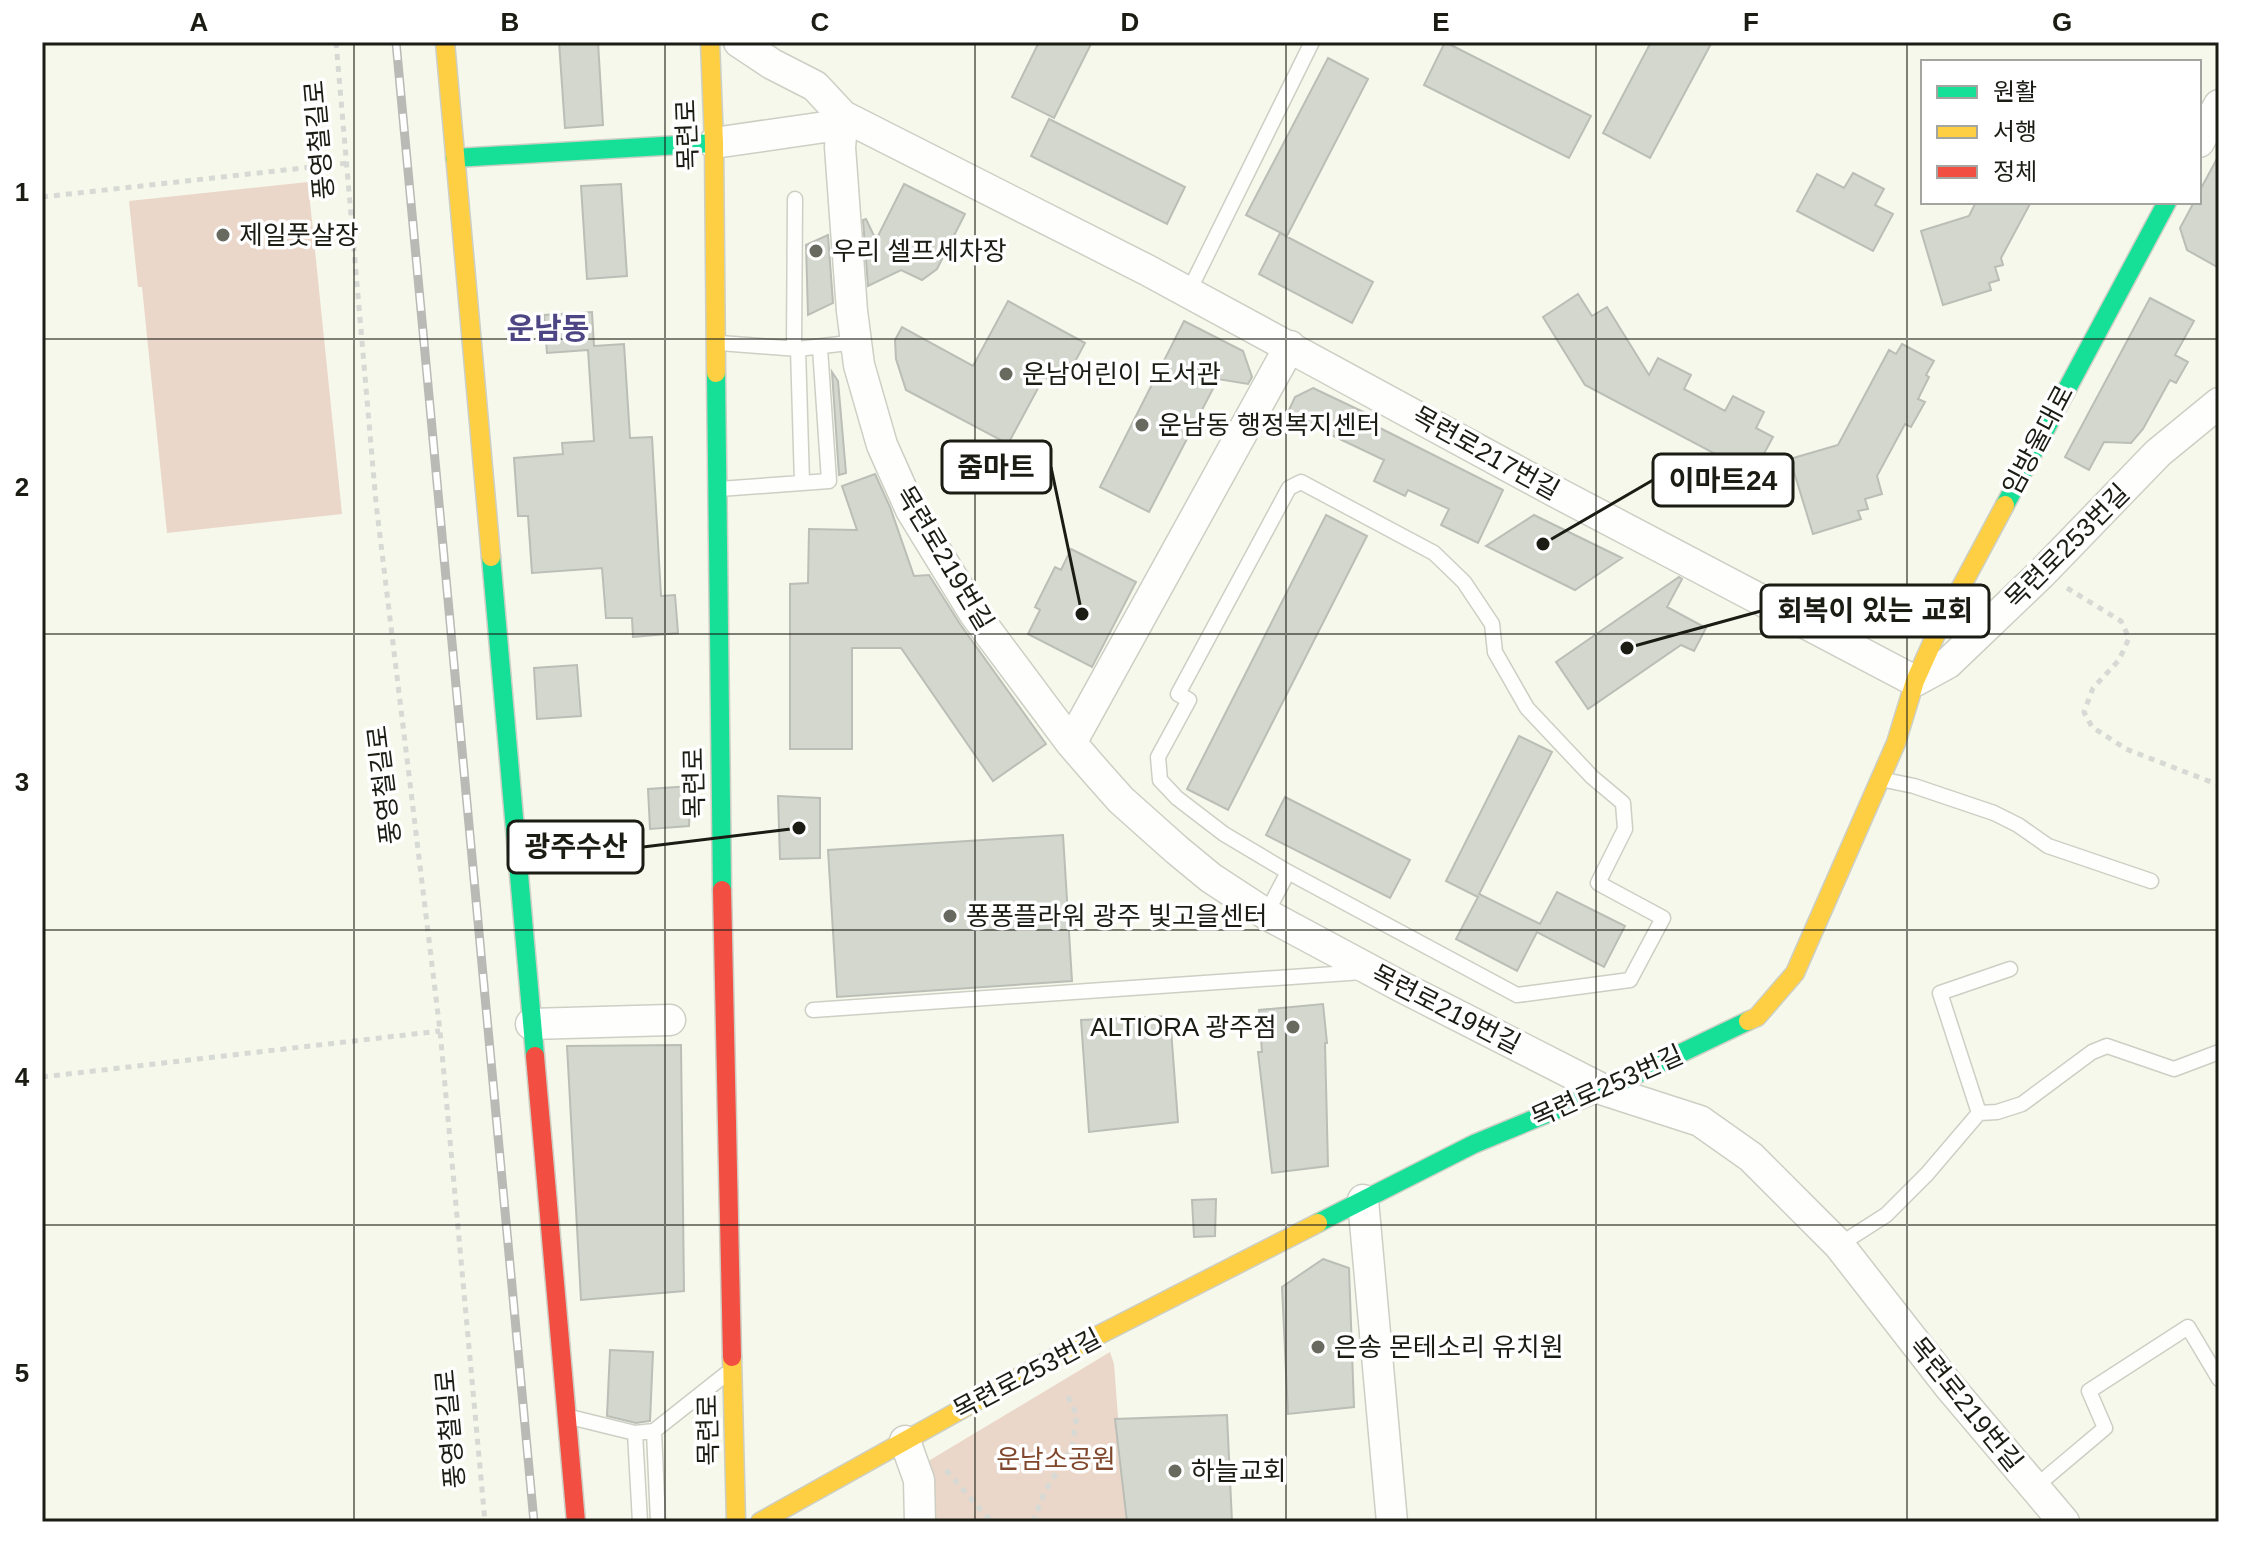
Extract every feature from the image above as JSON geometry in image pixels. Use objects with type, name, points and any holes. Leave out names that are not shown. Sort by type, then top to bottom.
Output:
[{"type":"street","points":[[445,42],[576,1522]]},
{"type":"street","name":"목련로","points":[[710,42],[736,1522]]},
{"type":"street","name":"목련로217번길","points":[[739,42],[772,64],[815,86],[843,116],[1290,346],[1552,490],[1915,681]]},
{"type":"street","points":[[2201,138],[2219,105]]},
{"type":"street","points":[[455,158],[714,143],[825,127],[843,116]]},
{"type":"street","name":"목련로219번길","points":[[843,116],[840,147],[856,342],[859,365],[882,445],[911,510],[974,613],[1071,743],[1121,800],[1177,850],[1211,878],[1266,914],[1604,1090],[1700,1121],[1751,1157],[1839,1245],[1949,1386],[2064,1522]]},
{"type":"street","name":"임방울대로","points":[[1915,681],[1990,529],[2166,204]]},
{"type":"street","points":[[1071,743],[1290,346]]},
{"type":"street","name":"목련로253번길","points":[[760,1522],[1046,1362],[1363,1200],[1474,1144],[1604,1090],[1757,1017],[1795,973],[1896,743],[1915,681],[1948,663],[2041,574],[2158,453],[2219,403]]},
{"type":"street","points":[[531,1024],[670,1020]]},
{"type":"street","points":[[1363,1200],[1392,1522]]},
{"type":"street","points":[[905,1441],[919,1480],[920,1522]]},
{"type":"lane","points":[[1188,293],[1312,42]]},
{"type":"lane","points":[[795,199],[796,349],[802,483]]},
{"type":"lane","points":[[716,343],[796,349],[856,342]]},
{"type":"lane","points":[[717,489],[829,481],[820,348]]},
{"type":"lane","points":[[1301,482],[1434,553],[1464,582],[1492,624],[1495,652],[1527,708],[1592,777],[1623,803],[1625,829],[1598,883],[1663,918],[1630,980],[1517,995],[1288,872],[1224,834],[1177,798],[1160,780],[1158,757],[1189,700],[1178,694],[1289,488],[1301,482]]},
{"type":"lane","points":[[1880,779],[1914,786],[1994,813],[2048,846],[2151,881]]},
{"type":"lane","points":[[1266,914],[1288,872]]},
{"type":"lane","points":[[1979,1113],[1940,993],[2010,969]]},
{"type":"lane","points":[[813,1010],[1372,971]]},
{"type":"lane","points":[[1839,1245],[1886,1215],[1927,1174],[1979,1113],[1997,1112],[2022,1104],[2092,1052],[2107,1046],[2174,1069],[2219,1052]]},
{"type":"lane","name":"목련로219번길","points":[[2035,1487],[2105,1428],[2089,1391],[2188,1327],[2219,1379]]},
{"type":"lane","points":[[566,1416],[635,1433],[654,1431],[733,1369]]},
{"type":"lane","points":[[654,1431],[658,1522]]},
{"type":"lane","points":[[635,1433],[640,1522]]},
{"type":"path","name":"풍영철길로","points":[[336,42],[376,503],[440,1031],[485,1522]]},
{"type":"path","points":[[42,197],[348,163]]},
{"type":"path","points":[[2041,574],[2121,621],[2129,638],[2119,660],[2093,688],[2084,712],[2092,727],[2126,749],[2219,785]]},
{"type":"path","points":[[42,1077],[440,1031]]},
{"type":"path","points":[[1033,1522],[1044,1493],[1072,1447],[1077,1415],[1059,1379]]},
{"type":"path","points":[[940,1464],[987,1517],[1003,1522]]},
{"type":"green space","points":[[308,182],[342,514],[167,533],[142,287],[138,287],[129,201]]},
{"type":"green space","name":"운남소공원","points":[[1110,1352],[1114,1364],[1126,1522],[930,1522],[930,1460]]},
{"type":"building","points":[[559,42],[598,42],[603,125],[565,128]]},
{"type":"building","points":[[1039,42],[1092,42],[1054,118],[1012,97]]},
{"type":"building","points":[[1445,42],[1591,116],[1569,158],[1424,85]]},
{"type":"building","points":[[1651,42],[1712,42],[1650,158],[1603,133]]},
{"type":"building","points":[[1328,58],[1368,79],[1287,236],[1246,215]]},
{"type":"building","points":[[1049,119],[1185,187],[1167,224],[1031,156]]},
{"type":"building","points":[[2219,155],[2219,268],[2187,250],[2180,228],[2193,204],[2201,204],[2201,188]]},
{"type":"building","points":[[1853,173],[1884,189],[1875,205],[1893,214],[1873,251],[1797,211],[1817,174],[1844,188]]},
{"type":"building","points":[[621,184],[627,276],[587,279],[581,186]]},
{"type":"building","points":[[904,184],[965,214],[937,269],[922,280],[901,270],[868,286],[863,220],[866,219],[876,240]]},
{"type":"building","points":[[1975,204],[2030,204],[2001,258],[2003,265],[1995,267],[1999,280],[1989,283],[1991,290],[1943,305],[1921,231],[1969,216]]},
{"type":"building","points":[[1280,233],[1373,282],[1352,323],[1259,274]]},
{"type":"building","points":[[828,235],[833,303],[808,315],[806,245]]},
{"type":"building","points":[[1578,294],[1592,316],[1607,307],[1649,375],[1658,358],[1691,375],[1684,389],[1725,411],[1733,396],[1764,412],[1756,428],[1773,437],[1753,474],[1585,385],[1543,317]]},
{"type":"building","points":[[2150,298],[2194,321],[2175,355],[2188,362],[2176,383],[2170,380],[2143,429],[2131,443],[2104,442],[2089,470],[2065,457]]},
{"type":"building","name":"운남어린이 도서관","points":[[1008,301],[1085,343],[1062,386],[1044,377],[1008,444],[906,390],[896,359],[895,340],[902,327],[973,366]]},
{"type":"building","points":[[592,312],[594,346],[624,344],[630,438],[652,437],[661,596],[675,595],[678,633],[633,637],[632,618],[606,618],[602,568],[532,573],[528,516],[518,516],[514,458],[563,454],[562,443],[594,441],[588,350],[547,353],[544,315]]},
{"type":"building","name":"운남동 행정복지센터","points":[[1184,321],[1243,351],[1252,377],[1248,384],[1218,379],[1149,512],[1100,487]]},
{"type":"building","points":[[1902,344],[1934,361],[1918,399],[1925,402],[1911,427],[1905,424],[1877,476],[1882,494],[1865,499],[1868,509],[1858,511],[1861,519],[1813,534],[1790,459],[1838,445],[1889,350],[1896,354]]},
{"type":"building","points":[[832,372],[838,381],[846,473],[839,475]]},
{"type":"building","points":[[1313,388],[1376,418],[1372,424],[1503,490],[1478,543],[1441,525],[1449,509],[1408,490],[1405,496],[1374,481],[1384,460],[1287,414],[1295,397]]},
{"type":"building","points":[[875,474],[914,576],[929,575],[960,624],[1046,744],[993,781],[901,648],[852,648],[852,749],[790,749],[790,584],[808,583],[809,529],[857,530],[842,486]]},
{"type":"building","points":[[1326,515],[1367,536],[1228,810],[1187,789]]},
{"type":"building","points":[[1534,515],[1622,558],[1575,590],[1486,546]]},
{"type":"building","points":[[1071,549],[1136,582],[1092,667],[1028,634],[1040,610],[1035,607],[1055,567],[1061,570]]},
{"type":"building","points":[[1679,577],[1682,579],[1667,607],[1706,628],[1694,651],[1681,645],[1588,709],[1556,662]]},
{"type":"building","points":[[577,665],[581,716],[537,719],[534,668]]},
{"type":"building","points":[[1519,736],[1552,752],[1479,894],[1540,924],[1557,892],[1625,926],[1604,967],[1537,932],[1517,971],[1456,939],[1478,897],[1446,881]]},
{"type":"building","points":[[691,786],[689,826],[650,829],[648,789]]},
{"type":"building","points":[[778,796],[820,798],[820,858],[780,859]]},
{"type":"building","points":[[1285,797],[1410,860],[1390,898],[1266,835]]},
{"type":"building","name":"퐁퐁플라워 광주 빛고을센터","points":[[1063,835],[1072,981],[837,997],[828,850]]},
{"type":"building","points":[[1323,1004],[1327,1043],[1328,1166],[1272,1173],[1258,1052],[1262,1052],[1259,1010]]},
{"type":"building","points":[[1170,1016],[1178,1122],[1089,1132],[1081,1020]]},
{"type":"building","points":[[681,1045],[684,1291],[581,1300],[567,1046]]},
{"type":"building","points":[[1216,1199],[1215,1236],[1194,1237],[1192,1200]]},
{"type":"building","name":"은송 몬테소리 유치원","points":[[1323,1259],[1349,1268],[1354,1407],[1288,1414],[1282,1287]]},
{"type":"building","points":[[610,1350],[653,1352],[650,1421],[636,1423],[607,1416]]},
{"type":"building","name":"하늘교회","points":[[1227,1415],[1232,1522],[1127,1522],[1115,1419]]},
{"type":"railway","points":[[396,42],[534,1522]]},
{"type":"traffic: fast","points":[[455,158],[714,143]]},
{"type":"traffic: fast","points":[[2005,505],[2166,204]]},
{"type":"traffic: fast","points":[[716,373],[722,890]]},
{"type":"traffic: fast","points":[[491,557],[535,1056]]},
{"type":"traffic: fast","points":[[1318,1223],[1474,1144],[1604,1090],[1748,1021]]},
{"type":"traffic: slow","points":[[445,42],[491,557]]},
{"type":"traffic: slow","points":[[710,42],[716,373]]},
{"type":"traffic: slow","points":[[1748,1021],[1757,1017],[1795,973],[1896,743],[1915,681],[1937,632],[2005,505]]},
{"type":"traffic: slow","points":[[760,1522],[1046,1362],[1318,1223]]},
{"type":"traffic: slow","points":[[732,1357],[736,1522]]},
{"type":"traffic: jam","points":[[722,890],[732,1357]]},
{"type":"traffic: jam","points":[[535,1056],[576,1522]]},
{"type":"place","name":"제일풋살장","points":[[223,235]]},
{"type":"place","name":"우리 셀프세차장","points":[[816,251]]},
{"type":"place","name":"운남어린이 도서관","points":[[1006,374]]},
{"type":"place","name":"운남동 행정복지센터","points":[[1142,425]]},
{"type":"place","name":"이마트24","points":[[1543,544]]},
{"type":"place","name":"줌마트","points":[[1082,614]]},
{"type":"place","name":"회복이 있는 교회","points":[[1627,648]]},
{"type":"place","name":"광주수산","points":[[799,828]]},
{"type":"place","name":"퐁퐁플라워 광주 빛고을센터","points":[[950,916]]},
{"type":"place","name":"ALTIORA 광주점","points":[[1293,1027]]},
{"type":"place","name":"은송 몬테소리 유치원","points":[[1318,1347]]},
{"type":"place","name":"하늘교회","points":[[1175,1471]]},
{"type":"district","name":"운남동","points":[[548,329]]}]
